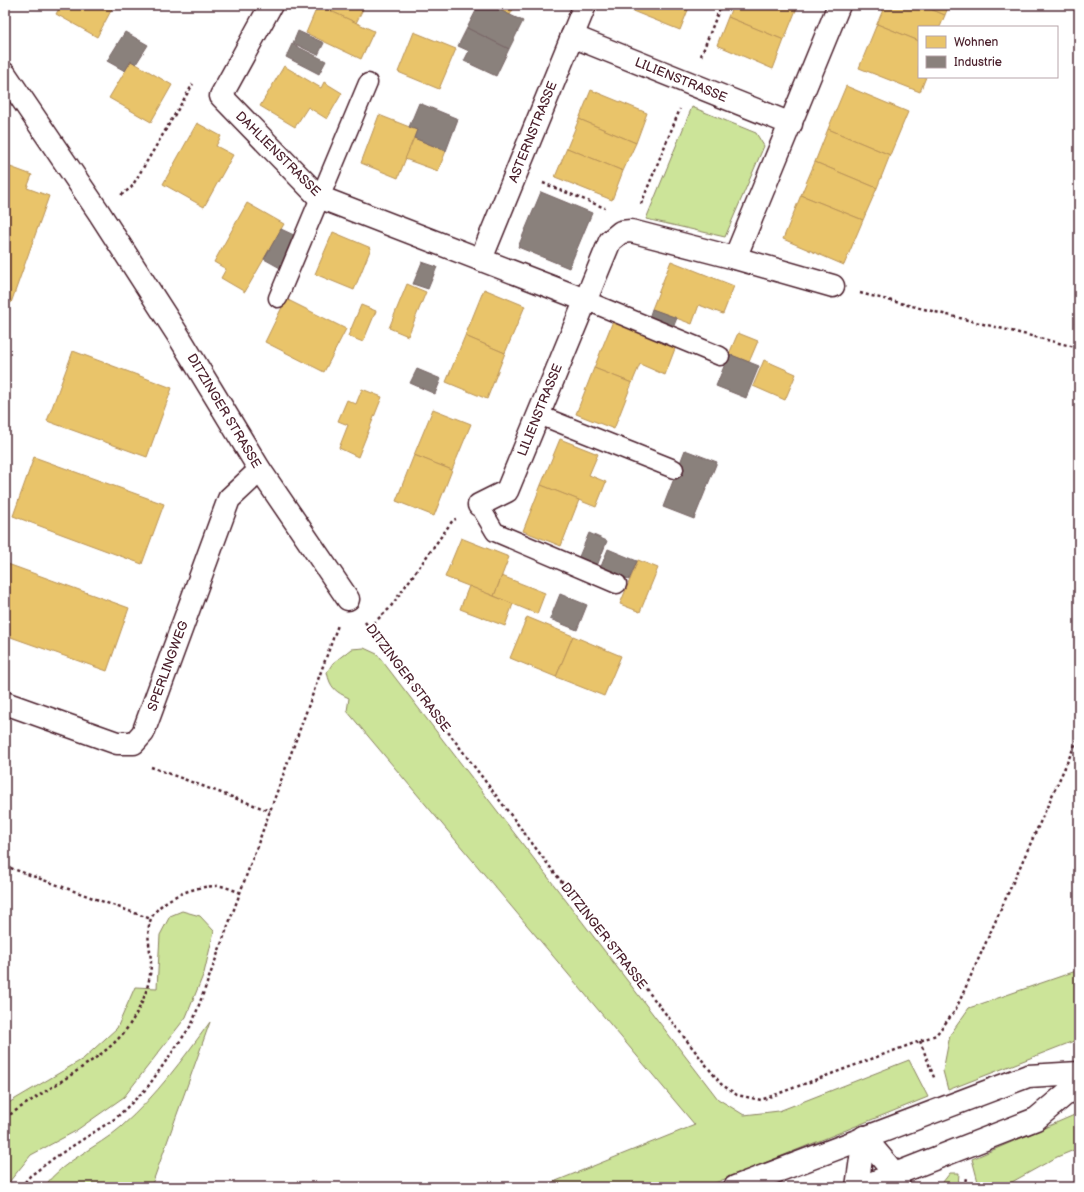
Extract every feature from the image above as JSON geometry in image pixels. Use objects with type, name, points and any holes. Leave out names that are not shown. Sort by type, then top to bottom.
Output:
[{"type":"street","points":[[221,96],[271,5]]},
{"type":"street","name":"ASTERNSTRASSE","points":[[481,259],[585,5]]},
{"type":"street","points":[[735,258],[839,5]]},
{"type":"street","name":"LILIENSTRASSE","points":[[572,36],[791,124]]},
{"type":"street","name":"DITZINGER STRASSE","points":[[5,74],[98,211],[178,335],[260,470],[348,599]]},
{"type":"street","name":"DAHLIENSTRASSE","points":[[221,96],[319,197],[481,259]]},
{"type":"street","points":[[633,225],[735,258],[833,286]]},
{"type":"street","name":"LILIENSTRASSE","points":[[479,505],[507,491],[610,241],[633,225]]},
{"type":"street","points":[[481,259],[585,300]]},
{"type":"street","name":"SPERLINGWEG","points":[[134,742],[143,733],[229,499],[260,470]]},
{"type":"street","points":[[5,703],[117,743],[134,742]]},
{"type":"street","points":[[735,1187],[1028,1076],[1079,1073]]},
{"type":"street","points":[[862,1187],[898,1181],[1036,1119],[1079,1083]]},
{"type":"street","points":[[864,1137],[898,1181]]},
{"type":"street","points":[[857,1187],[864,1137]]},
{"type":"lane","points":[[278,298],[368,83]]},
{"type":"lane","points":[[585,300],[720,356]]},
{"type":"lane","points":[[539,415],[674,469]]},
{"type":"lane","points":[[479,505],[495,532],[618,584]]},
{"type":"path","points":[[517,172],[633,225],[691,84],[721,5]]},
{"type":"path","points":[[98,211],[131,188],[199,75],[221,96]]},
{"type":"path","points":[[833,286],[1079,348]]},
{"type":"path","points":[[369,627],[389,608],[453,520],[479,505]]},
{"type":"path","points":[[21,1187],[30,1176],[54,1158],[116,1118],[147,1088],[192,1024],[239,892],[348,599]]},
{"type":"path","name":"DITZINGER STRASSE","points":[[348,599],[550,867],[721,1084],[737,1095],[761,1100],[936,1035],[956,1012],[1079,736]]},
{"type":"path","points":[[134,742],[147,765],[270,811]]},
{"type":"path","points":[[5,866],[151,919]]},
{"type":"path","points":[[5,1118],[107,1051],[125,1031],[138,1010],[147,988],[151,963],[148,947],[151,919],[156,911],[170,900],[193,888],[217,885],[239,892]]},
{"type":"path","points":[[964,1187],[967,1173]]},
{"type":"green space","points":[[692,107],[756,133],[764,146],[725,237],[646,219]]},
{"type":"green space","points":[[364,648],[377,654],[718,1099],[744,1115],[779,1111],[909,1060],[928,1097],[705,1187],[541,1187],[695,1125],[347,711],[349,698],[340,694],[334,689],[327,672],[333,663],[351,649]]},
{"type":"green space","points":[[182,911],[200,916],[214,931],[204,973],[186,1017],[124,1097],[74,1132],[31,1155],[5,1187],[5,1105],[83,1059],[117,1028],[135,987],[157,988],[160,935],[170,916]]},
{"type":"green space","points":[[1079,970],[1079,1039],[948,1090],[943,1071],[950,1035],[969,1008]]},
{"type":"green space","points":[[210,1022],[151,1187],[44,1187],[61,1169],[112,1134],[134,1115],[168,1077]]},
{"type":"green space","points":[[1079,1113],[1079,1148],[1057,1157],[1003,1187],[975,1187],[978,1182],[972,1159]]},
{"type":"green space","points":[[950,1173],[959,1173],[958,1187],[939,1187]]},
{"type":"building: Wohnen","points":[[61,5],[114,5],[97,37],[56,14]]},
{"type":"building: Wohnen","points":[[318,5],[365,5],[356,23]]},
{"type":"building: Wohnen","points":[[318,5],[374,31],[361,59],[306,33]]},
{"type":"building: Wohnen","points":[[489,5],[515,5],[510,15]]},
{"type":"building: Wohnen","points":[[627,5],[690,5],[680,30],[625,8]]},
{"type":"building: Wohnen","points":[[733,5],[783,5],[796,10],[784,40],[728,17]]},
{"type":"building: Wohnen","points":[[783,5],[798,5],[796,10]]},
{"type":"building: Wohnen","points":[[885,5],[921,5],[945,15],[940,26],[918,26],[918,41],[877,24]]},
{"type":"building: Wohnen","points":[[921,5],[949,5],[945,15]]},
{"type":"building: Wohnen","points":[[728,17],[784,40],[773,69],[717,45]]},
{"type":"building: Wohnen","points":[[877,24],[918,41],[918,78],[926,78],[920,92],[859,68]]},
{"type":"building: Wohnen","points":[[414,32],[456,49],[439,89],[398,72]]},
{"type":"building: Wohnen","points":[[131,61],[172,85],[151,122],[109,98]]},
{"type":"building: Wohnen","points":[[284,66],[321,88],[324,82],[342,93],[327,119],[308,107],[295,127],[260,106]]},
{"type":"building: Wohnen","points":[[846,86],[908,112],[890,155],[828,129]]},
{"type":"building: Wohnen","points":[[591,90],[647,113],[636,143],[579,119]]},
{"type":"building: Wohnen","points":[[379,115],[417,130],[398,178],[361,163]]},
{"type":"building: Wohnen","points":[[579,119],[636,143],[623,171],[567,148]]},
{"type":"building: Wohnen","points":[[197,123],[221,136],[216,146],[233,155],[204,207],[163,184]]},
{"type":"building: Wohnen","points":[[828,129],[890,155],[877,188],[815,162]]},
{"type":"building: Wohnen","points":[[414,138],[446,151],[438,171],[405,159]]},
{"type":"building: Wohnen","points":[[567,148],[623,171],[612,200],[555,177]]},
{"type":"building: Wohnen","points":[[815,162],[877,188],[863,220],[801,195]]},
{"type":"building: Wohnen","points":[[5,165],[32,175],[27,188],[49,196],[11,303],[5,300]]},
{"type":"building: Wohnen","points":[[801,195],[863,220],[844,265],[783,239]]},
{"type":"building: Wohnen","points":[[247,203],[284,224],[245,292],[221,278],[226,269],[214,262]]},
{"type":"building: Wohnen","points":[[333,232],[371,248],[354,290],[315,274]]},
{"type":"building: Wohnen","points":[[671,261],[734,286],[723,314],[699,305],[692,324],[652,309]]},
{"type":"building: Wohnen","points":[[407,284],[426,292],[408,336],[389,328]]},
{"type":"building: Wohnen","points":[[484,289],[525,306],[505,353],[465,336]]},
{"type":"building: Wohnen","points":[[286,299],[346,329],[324,372],[265,342]]},
{"type":"building: Wohnen","points":[[361,305],[376,311],[363,342],[348,336]]},
{"type":"building: Wohnen","points":[[613,321],[676,346],[665,375],[640,364],[632,383],[594,368]]},
{"type":"building: Wohnen","points":[[738,333],[758,341],[749,362],[729,354]]},
{"type":"building: Wohnen","points":[[465,336],[505,353],[487,399],[446,382]]},
{"type":"building: Wohnen","points":[[73,351],[172,388],[147,457],[47,421]]},
{"type":"building: Wohnen","points":[[764,360],[796,374],[785,400],[753,386]]},
{"type":"building: Wohnen","points":[[594,368],[632,383],[614,429],[576,414]]},
{"type":"building: Wohnen","points":[[362,389],[382,397],[358,457],[339,448],[348,425],[338,421],[347,400],[356,404]]},
{"type":"building: Wohnen","points":[[433,409],[471,424],[452,470],[414,455]]},
{"type":"building: Wohnen","points":[[560,439],[598,454],[589,475],[606,482],[596,507],[541,485]]},
{"type":"building: Wohnen","points":[[414,455],[452,470],[434,516],[396,501]]},
{"type":"building: Wohnen","points":[[34,457],[164,504],[142,564],[13,516]]},
{"type":"building: Wohnen","points":[[541,485],[579,500],[561,546],[523,531]]},
{"type":"building: Wohnen","points":[[461,538],[509,557],[494,596],[445,577]]},
{"type":"building: Wohnen","points":[[638,560],[658,568],[640,612],[620,604]]},
{"type":"building: Wohnen","points":[[5,563],[129,608],[107,671],[5,635]]},
{"type":"building: Wohnen","points":[[502,576],[545,593],[537,614],[494,596]]},
{"type":"building: Wohnen","points":[[469,586],[513,604],[505,626],[460,609]]},
{"type":"building: Wohnen","points":[[527,617],[573,636],[556,677],[510,658]]},
{"type":"building: Wohnen","points":[[573,636],[621,656],[604,696],[556,677]]},
{"type":"building: Industrie","points":[[479,5],[489,5],[523,21],[509,49],[467,28]]},
{"type":"building: Industrie","points":[[467,28],[509,49],[496,76],[464,61],[469,51],[458,46]]},
{"type":"building: Industrie","points":[[298,31],[324,43],[318,55],[293,43]]},
{"type":"building: Industrie","points":[[125,32],[148,45],[136,64],[131,61],[125,71],[107,61]]},
{"type":"building: Industrie","points":[[292,44],[326,61],[319,74],[286,57]]},
{"type":"building: Industrie","points":[[419,103],[458,119],[446,151],[414,138],[417,130],[409,127]]},
{"type":"building: Industrie","points":[[541,192],[592,213],[569,268],[518,247]]},
{"type":"building: Industrie","points":[[281,229],[296,236],[282,269],[264,259]]},
{"type":"building: Industrie","points":[[422,262],[437,267],[428,289],[413,284]]},
{"type":"building: Industrie","points":[[652,309],[677,318],[672,330],[648,321]]},
{"type":"building: Industrie","points":[[729,354],[759,366],[746,398],[716,386]]},
{"type":"building: Industrie","points":[[417,369],[441,379],[435,394],[410,383]]},
{"type":"building: Industrie","points":[[685,450],[717,462],[694,519],[663,507]]},
{"type":"building: Industrie","points":[[589,533],[607,541],[597,566],[578,559]]},
{"type":"building: Industrie","points":[[608,549],[637,561],[629,580],[600,569]]},
{"type":"building: Industrie","points":[[560,594],[587,605],[577,630],[550,619]]}]
